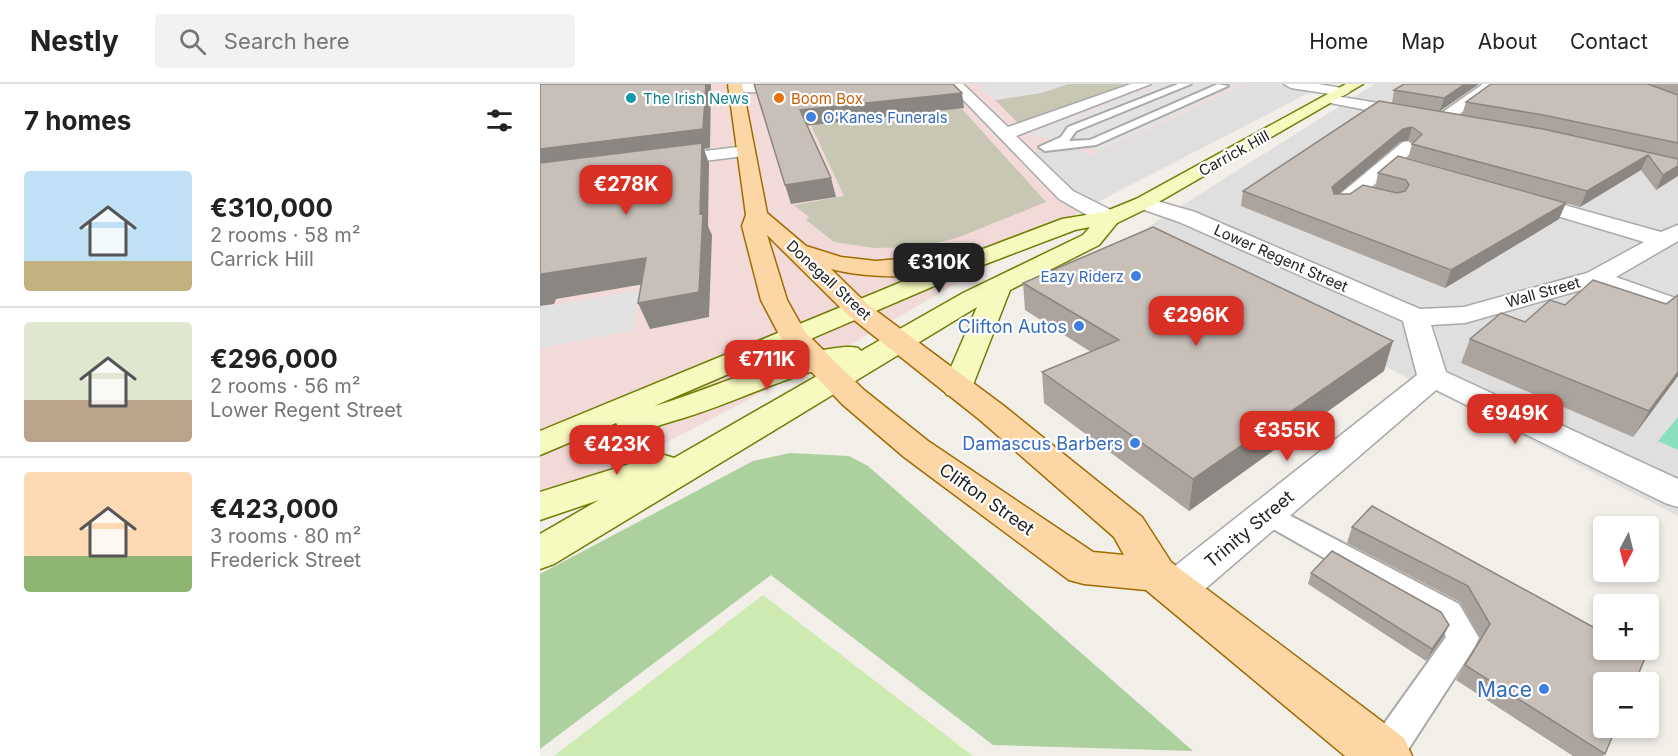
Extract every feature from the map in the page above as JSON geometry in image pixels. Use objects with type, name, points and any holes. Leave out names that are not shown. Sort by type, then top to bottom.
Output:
[{"type":"main road","name":"Donegall Street","points":[[735,86],[757,215],[753,226],[774,300],[793,336],[826,370]]},
{"type":"main road","name":"Carrick Hill","points":[[540,445],[975,260],[1070,224],[1109,218],[1143,203],[1343,92]]},
{"type":"main road","name":"Donegall Street","points":[[757,215],[798,251],[858,310],[903,342]]},
{"type":"main road","name":"Carrick Hill","points":[[826,370],[903,342],[998,287],[1090,240],[1109,218]]},
{"type":"main road","points":[[798,251],[842,265],[862,267],[911,267],[975,260]]},
{"type":"main road","points":[[958,388],[998,287]]},
{"type":"main road","points":[[903,342],[1128,527],[1166,581],[1385,755]]},
{"type":"main road","points":[[540,445],[826,370]]},
{"type":"main road","points":[[540,553],[722,446],[826,370]]},
{"type":"main road","name":"Clifton Street","points":[[826,370],[853,397],[916,448],[1084,568],[1166,581]]},
{"type":"main road","points":[[540,506],[722,446]]},
{"type":"street","points":[[735,86],[775,84]]},
{"type":"street","points":[[955,84],[1066,195],[1109,218]]},
{"type":"street","points":[[1005,134],[1144,84]]},
{"type":"street","points":[[1291,84],[1343,92],[1443,119],[1467,123]]},
{"type":"street","points":[[1443,119],[1492,84]]},
{"type":"street","points":[[1383,199],[1347,197],[1410,145]]},
{"type":"street","points":[[643,164],[746,152]]},
{"type":"street","points":[[1391,161],[1413,168]]},
{"type":"street","points":[[1504,194],[1671,236]]},
{"type":"street","name":"Lower Regent Street","points":[[1143,203],[1187,217],[1418,327]]},
{"type":"street","name":"Wall Street","points":[[1418,327],[1596,278],[1671,236]]},
{"type":"street","points":[[1596,278],[1678,308]]},
{"type":"street","points":[[1418,327],[1433,377],[1678,494]]},
{"type":"street","name":"Trinity Street","points":[[1166,581],[1268,514],[1433,377]]},
{"type":"lane","points":[[1024,154],[1065,139],[1072,129],[1186,84]]},
{"type":"lane","points":[[1045,147],[1092,143],[1223,86],[1223,84]]},
{"type":"lane","points":[[1268,514],[1448,613],[1463,638],[1385,755]]},
{"type":"shaded area","points":[[540,84],[1247,84],[1090,156],[1077,147],[1036,152],[1088,207],[833,355],[540,509]]},
{"type":"shaded area","points":[[977,84],[1068,84],[1041,93],[995,100]]},
{"type":"shaded area","points":[[1068,84],[1128,84],[1018,123],[995,100],[1041,93]]},
{"type":"shaded area","points":[[1159,84],[1241,84],[1099,151],[1028,134]]},
{"type":"shaded area","points":[[1247,84],[1324,85],[1088,207],[1035,152],[1077,147],[1090,156]]},
{"type":"shaded area","points":[[1375,84],[1678,84],[1678,516],[1132,237]]},
{"type":"shaded area","points":[[961,108],[1046,202],[957,238],[919,247],[874,248],[834,242],[806,220],[809,217],[794,205],[844,196],[811,125]]},
{"type":"shaded area","points":[[640,290],[633,330],[540,348],[540,307]]},
{"type":"green space","points":[[1678,417],[1678,450],[1658,441]]},
{"type":"green space","points":[[790,453],[849,456],[868,466],[1193,751],[993,745],[771,575],[540,749],[540,574],[753,461]]},
{"type":"green space","points":[[763,595],[973,756],[554,756]]},
{"type":"building","points":[[540,84],[706,84],[703,129],[540,149]]},
{"type":"building","points":[[754,84],[953,84],[962,93],[800,110],[831,178],[785,185]]},
{"type":"building","points":[[1404,84],[1465,84],[1444,98],[1394,90]]},
{"type":"building","points":[[1491,84],[1648,84],[1678,95],[1678,143],[1543,115],[1466,102]]},
{"type":"building","points":[[1379,101],[1543,129],[1678,159],[1678,166],[1663,175],[1648,155],[1587,191],[1412,144],[1422,134],[1412,127],[1403,129],[1332,187],[1334,194],[1350,194],[1363,185],[1397,193],[1405,191],[1409,185],[1406,180],[1378,173],[1398,156],[1566,203],[1451,270],[1243,191]]},
{"type":"building","points":[[702,143],[700,214],[703,213],[699,292],[638,303],[646,258],[542,274],[540,279],[540,163]]},
{"type":"building","points":[[1153,227],[1393,341],[1193,479],[1042,372],[1119,340],[1023,283]]},
{"type":"building","points":[[1593,280],[1666,304],[1678,295],[1678,372],[1649,411],[1470,339],[1501,313],[1525,322],[1550,300],[1565,305]]},
{"type":"building","points":[[1372,506],[1593,627],[1593,660],[1644,660],[1639,672],[1593,672],[1593,738],[1612,738],[1605,754],[1465,665],[1490,624],[1468,586],[1352,527]]},
{"type":"building","points":[[1332,551],[1441,612],[1449,625],[1432,649],[1311,573]]},
{"type":"place","name":"The Irish News","points":[[631,98]]},
{"type":"place","name":"Boom Box","points":[[779,98]]},
{"type":"place","name":"O'Kanes Funerals","points":[[811,117]]},
{"type":"place","name":"Eazy Riderz","points":[[1136,276]]},
{"type":"place","name":"Clifton Autos","points":[[1079,326]]},
{"type":"place","name":"Damascus Barbers","points":[[1135,443]]},
{"type":"place","name":"Mace","points":[[1544,689]]}]
